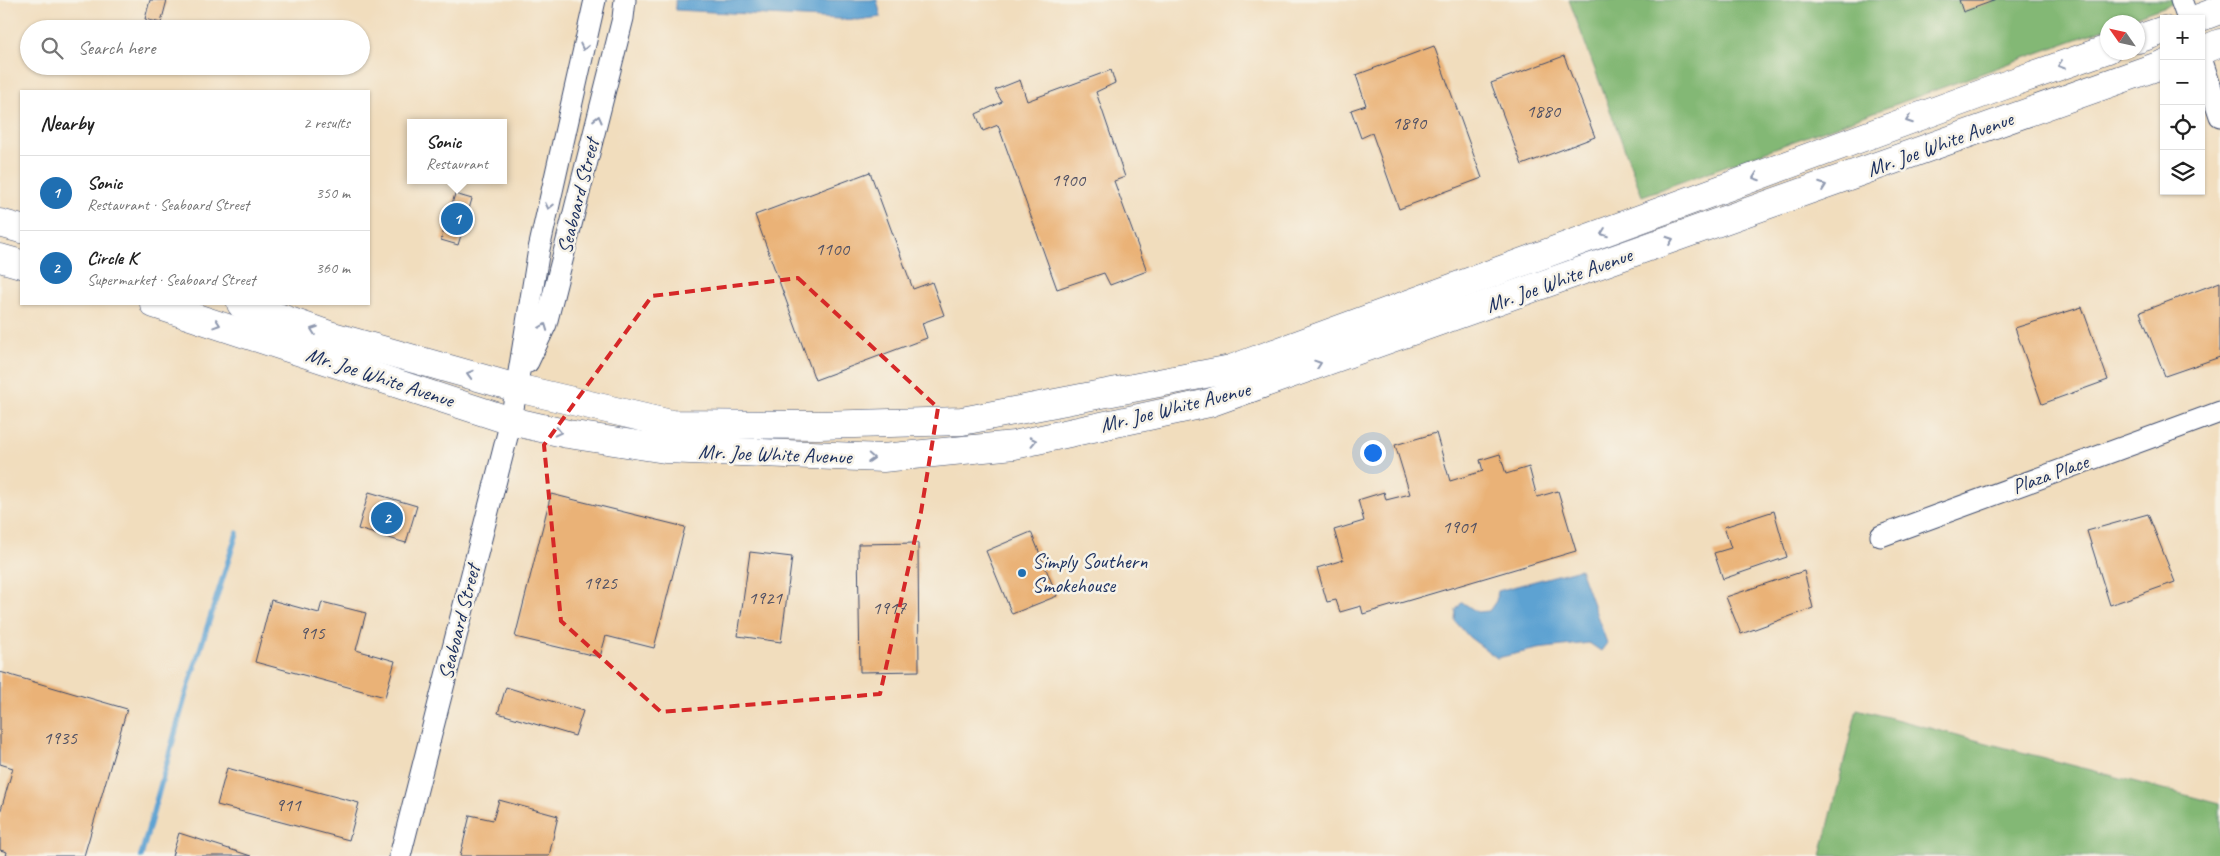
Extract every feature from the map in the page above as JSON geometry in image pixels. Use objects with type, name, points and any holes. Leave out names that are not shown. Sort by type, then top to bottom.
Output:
[{"type":"main road","points":[[2205,16],[2220,10]]},
{"type":"main road","points":[[2145,37],[2160,31]]},
{"type":"main road","points":[[2205,49],[2220,43]]},
{"type":"main road","name":"Mr. Joe White Avenue","points":[[244,305],[329,335],[517,388],[671,424],[819,425],[962,421],[1231,369],[2000,86],[2100,52]]},
{"type":"main road","name":"Mr. Joe White Avenue","points":[[157,305],[511,421],[568,434],[665,449],[883,458],[1014,445],[1209,403],[2160,65]]},
{"type":"main road","points":[[0,223],[20,229]]},
{"type":"main road","points":[[0,258],[20,264]]},
{"type":"street","name":"Seaboard Street","points":[[400,856],[511,421],[539,249],[595,0]]},
{"type":"street","name":"Seaboard Street","points":[[517,388],[546,324],[623,18],[625,0]]},
{"type":"street","points":[[2181,0],[2187,15]]},
{"type":"street","points":[[2202,60],[2220,116]]},
{"type":"street","name":"Plaza Place","points":[[1881,536],[2220,412]]},
{"type":"highlighted area","points":[[798,278],[938,408],[921,512],[880,694],[661,712],[561,621],[544,445],[652,296]]},
{"type":"green space","points":[[1569,0],[2183,0],[2141,15],[2100,15],[2100,31],[1642,196]]},
{"type":"green space","points":[[1857,709],[2220,804],[2220,856],[1821,856]]},
{"type":"water","points":[[675,0],[877,0],[881,17],[858,20],[676,10]]},
{"type":"water","points":[[1580,569],[1607,643],[1601,651],[1589,643],[1537,649],[1497,658],[1469,637],[1455,621],[1456,610],[1462,602],[1477,612],[1489,611],[1496,601],[1498,591]]},
{"type":"building","points":[[150,0],[167,0],[162,20],[145,19]]},
{"type":"building","points":[[1959,0],[1996,0],[1963,12]]},
{"type":"building","points":[[1434,46],[1482,178],[1399,209],[1372,133],[1361,138],[1351,110],[1366,105],[1356,75]]},
{"type":"building","points":[[1564,56],[1595,137],[1522,165],[1491,83]]},
{"type":"building","points":[[1111,70],[1115,83],[1096,92],[1125,177],[1114,181],[1147,271],[1110,285],[1104,273],[1057,289],[998,125],[983,131],[976,114],[1002,102],[995,90],[1020,80],[1027,101]]},
{"type":"building","points":[[870,172],[913,289],[932,282],[944,315],[922,323],[927,338],[815,380],[755,215]]},
{"type":"building","points":[[455,194],[472,199],[458,245],[441,240]]},
{"type":"building","points":[[2220,282],[2220,357],[2165,376],[2140,312]]},
{"type":"building","points":[[2082,307],[2108,380],[2042,404],[2015,328]]},
{"type":"building","points":[[1436,433],[1450,481],[1483,471],[1480,460],[1500,454],[1506,474],[1529,467],[1537,497],[1558,491],[1576,551],[1363,614],[1361,606],[1340,612],[1336,600],[1327,602],[1317,568],[1343,560],[1334,530],[1364,521],[1358,500],[1384,492],[1386,500],[1410,494],[1395,445]]},
{"type":"building","points":[[369,492],[417,506],[406,543],[358,529]]},
{"type":"building","points":[[551,494],[685,527],[654,648],[606,636],[600,657],[515,637]]},
{"type":"building","points":[[1774,511],[1787,557],[1723,579],[1714,553],[1731,548],[1724,527]]},
{"type":"building","points":[[2148,514],[2175,582],[2110,605],[2087,531]]},
{"type":"building","name":"Simply Southern Smokehouse","points":[[1031,532],[1057,596],[1012,614],[986,551]]},
{"type":"building","points":[[918,543],[919,671],[860,672],[858,544]]},
{"type":"building","points":[[750,552],[792,557],[781,642],[738,636]]},
{"type":"building","points":[[1804,571],[1813,608],[1741,634],[1726,597]]},
{"type":"building","points":[[271,600],[319,613],[322,602],[366,613],[356,650],[395,661],[385,697],[255,662]]},
{"type":"building","points":[[0,672],[127,709],[84,856],[6,856],[7,852],[0,850],[0,813],[13,768],[0,764]]},
{"type":"building","points":[[506,687],[583,711],[575,736],[498,713]]},
{"type":"building","points":[[227,768],[359,803],[349,840],[217,805]]},
{"type":"building","points":[[499,800],[558,816],[549,856],[460,856],[470,815],[493,820]]},
{"type":"building","points":[[179,833],[251,856],[172,856]]},
{"type":"waterway","points":[[141,856],[185,697],[237,533]]},
{"type":"place","name":"Sonic","points":[[457,219]]},
{"type":"place","name":"Circle K","points":[[387,518]]},
{"type":"place","name":"Simply Southern Smokehouse","points":[[1022,573]]}]
